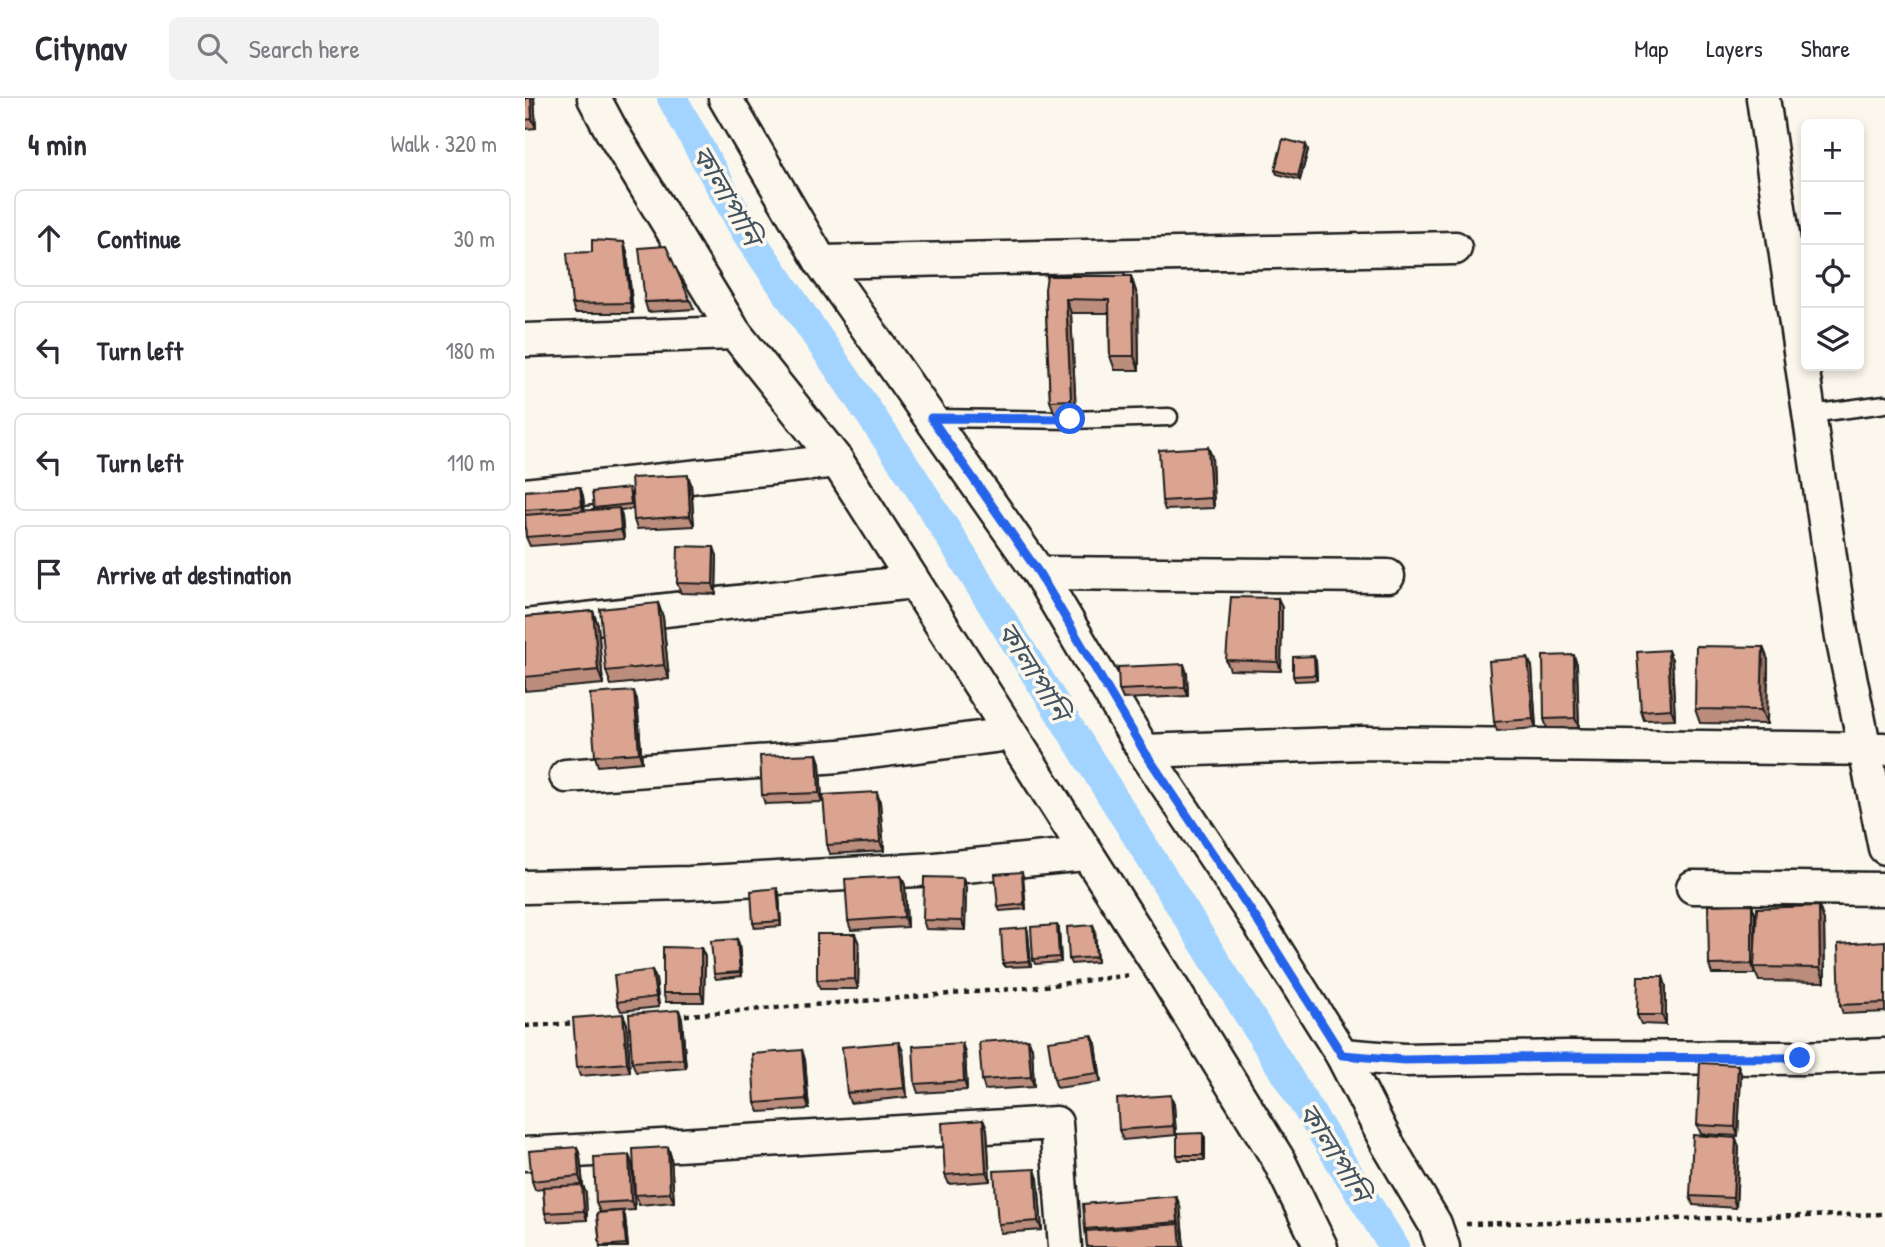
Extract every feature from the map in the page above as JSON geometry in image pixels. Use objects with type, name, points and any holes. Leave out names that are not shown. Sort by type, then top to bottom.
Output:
[{"type":"street","points":[[594,98],[735,333],[837,461],[1162,971],[1278,1159],[1321,1247]]},
{"type":"street","points":[[725,98],[821,262],[1039,573],[1144,751],[1257,920],[1342,1055],[1439,1236]]},
{"type":"street","points":[[1763,98],[1841,632],[1875,750],[1885,848]]},
{"type":"street","points":[[821,262],[1455,248]]},
{"type":"street","points":[[525,340],[735,333]]},
{"type":"street","points":[[525,495],[837,461]]},
{"type":"street","points":[[1039,573],[1388,576]]},
{"type":"street","points":[[525,626],[913,582]]},
{"type":"street","points":[[566,776],[839,756],[1010,734]]},
{"type":"street","points":[[1144,751],[1363,743],[1875,750]]},
{"type":"street","points":[[525,887],[689,883],[935,869],[1085,853]]},
{"type":"street","points":[[1693,887],[1885,889]]},
{"type":"street","points":[[1342,1055],[1404,1060],[1567,1057],[1800,1058],[1885,1055]]},
{"type":"street","points":[[525,1154],[1056,1123],[1066,1247]]},
{"type":"lane","points":[[1811,414],[1885,404]]},
{"type":"lane","points":[[931,418],[1169,417]]},
{"type":"path","points":[[670,1016],[1037,987],[1162,971]]},
{"type":"path","points":[[525,1026],[588,1023]]},
{"type":"path","points":[[1439,1236],[1885,1214]]},
{"type":"building","points":[[525,98],[531,98],[532,119],[525,120]]},
{"type":"building","points":[[1283,139],[1306,145],[1298,176],[1275,170]]},
{"type":"building","points":[[592,240],[624,242],[630,303],[572,304],[567,253],[592,252]]},
{"type":"building","points":[[666,246],[690,300],[645,302],[639,248]]},
{"type":"building","points":[[1047,276],[1131,276],[1133,284],[1134,356],[1110,356],[1109,300],[1066,299],[1071,400],[1050,401],[1045,289]]},
{"type":"building","points":[[1208,447],[1211,498],[1162,501],[1159,450]]},
{"type":"building","points":[[688,475],[690,516],[634,520],[631,478]]},
{"type":"building","points":[[580,487],[582,506],[525,510],[525,491]]},
{"type":"building","points":[[629,488],[631,504],[594,508],[592,492]]},
{"type":"building","points":[[619,508],[621,530],[526,537],[525,515]]},
{"type":"building","points":[[678,546],[714,547],[713,584],[677,583]]},
{"type":"building","points":[[1231,597],[1278,598],[1278,662],[1226,660]]},
{"type":"building","points":[[658,603],[664,665],[606,671],[600,609]]},
{"type":"building","points":[[593,611],[598,670],[525,677],[525,617]]},
{"type":"building","points":[[1696,646],[1763,647],[1761,710],[1695,709]]},
{"type":"building","points":[[1668,650],[1671,709],[1641,711],[1637,652]]},
{"type":"building","points":[[1574,655],[1575,718],[1544,719],[1543,656]]},
{"type":"building","points":[[1314,656],[1315,675],[1293,676],[1293,657]]},
{"type":"building","points":[[1528,658],[1533,719],[1494,722],[1489,661]]},
{"type":"building","points":[[1184,664],[1185,687],[1119,690],[1118,667]]},
{"type":"building","points":[[634,691],[639,753],[595,756],[590,694]]},
{"type":"building","points":[[817,754],[819,793],[762,795],[760,756]]},
{"type":"building","points":[[877,792],[880,842],[827,845],[823,795]]},
{"type":"building","points":[[1022,872],[1024,904],[998,907],[995,874]]},
{"type":"building","points":[[901,876],[904,917],[848,921],[845,879]]},
{"type":"building","points":[[924,877],[963,878],[962,921],[923,920]]},
{"type":"building","points":[[777,888],[780,921],[753,923],[751,891]]},
{"type":"building","points":[[1752,904],[1752,964],[1709,965],[1708,905]]},
{"type":"building","points":[[1819,906],[1820,968],[1754,967],[1757,908]]},
{"type":"building","points":[[1057,925],[1059,957],[1033,959],[1031,927]]},
{"type":"building","points":[[1093,925],[1096,957],[1069,959],[1067,927]]},
{"type":"building","points":[[1027,928],[1029,961],[1003,963],[1001,930]]},
{"type":"building","points":[[817,934],[855,934],[855,979],[817,980]]},
{"type":"building","points":[[737,939],[740,972],[714,974],[711,941]]},
{"type":"building","points":[[1885,941],[1885,1003],[1840,1005],[1838,944]]},
{"type":"building","points":[[663,947],[701,948],[701,993],[663,993]]},
{"type":"building","points":[[652,970],[656,997],[617,1002],[614,975]]},
{"type":"building","points":[[1638,976],[1663,976],[1662,1015],[1637,1015]]},
{"type":"building","points":[[679,1010],[683,1059],[632,1062],[629,1014]]},
{"type":"building","points":[[623,1014],[627,1063],[577,1067],[573,1018]]},
{"type":"building","points":[[1092,1035],[1098,1073],[1054,1079],[1048,1041]]},
{"type":"building","points":[[1028,1039],[1031,1077],[982,1080],[979,1042]]},
{"type":"building","points":[[899,1042],[904,1088],[847,1093],[842,1047]]},
{"type":"building","points":[[962,1043],[964,1081],[915,1084],[913,1046]]},
{"type":"building","points":[[802,1050],[806,1099],[755,1103],[752,1054]]},
{"type":"building","points":[[1700,1063],[1738,1065],[1735,1127],[1697,1125]]},
{"type":"building","points":[[1171,1095],[1173,1126],[1119,1130],[1117,1099]]},
{"type":"building","points":[[983,1120],[986,1172],[945,1175],[942,1123]]},
{"type":"building","points":[[1203,1133],[1203,1155],[1177,1155],[1177,1134]]},
{"type":"building","points":[[1693,1135],[1736,1138],[1733,1198],[1690,1196]]},
{"type":"building","points":[[577,1147],[579,1176],[532,1181],[529,1151]]},
{"type":"building","points":[[668,1147],[670,1193],[635,1195],[633,1149]]},
{"type":"building","points":[[629,1155],[631,1201],[596,1203],[594,1157]]},
{"type":"building","points":[[1035,1169],[1038,1221],[998,1224],[994,1171]]},
{"type":"building","points":[[582,1185],[584,1211],[545,1213],[543,1187]]},
{"type":"building","points":[[1176,1196],[1178,1222],[1085,1229],[1083,1204]]},
{"type":"building","points":[[623,1211],[626,1244],[600,1246],[597,1213]]},
{"type":"building","points":[[1179,1224],[1181,1247],[1087,1247],[1086,1231]]},
{"type":"waterway","name":"কালাপানি","points":[[672,98],[746,232],[912,476],[1394,1247]]},
{"type":"route","points":[[1070,419],[931,418],[1039,573],[1144,751],[1257,920],[1342,1055],[1404,1060],[1567,1057],[1800,1058]]}]
